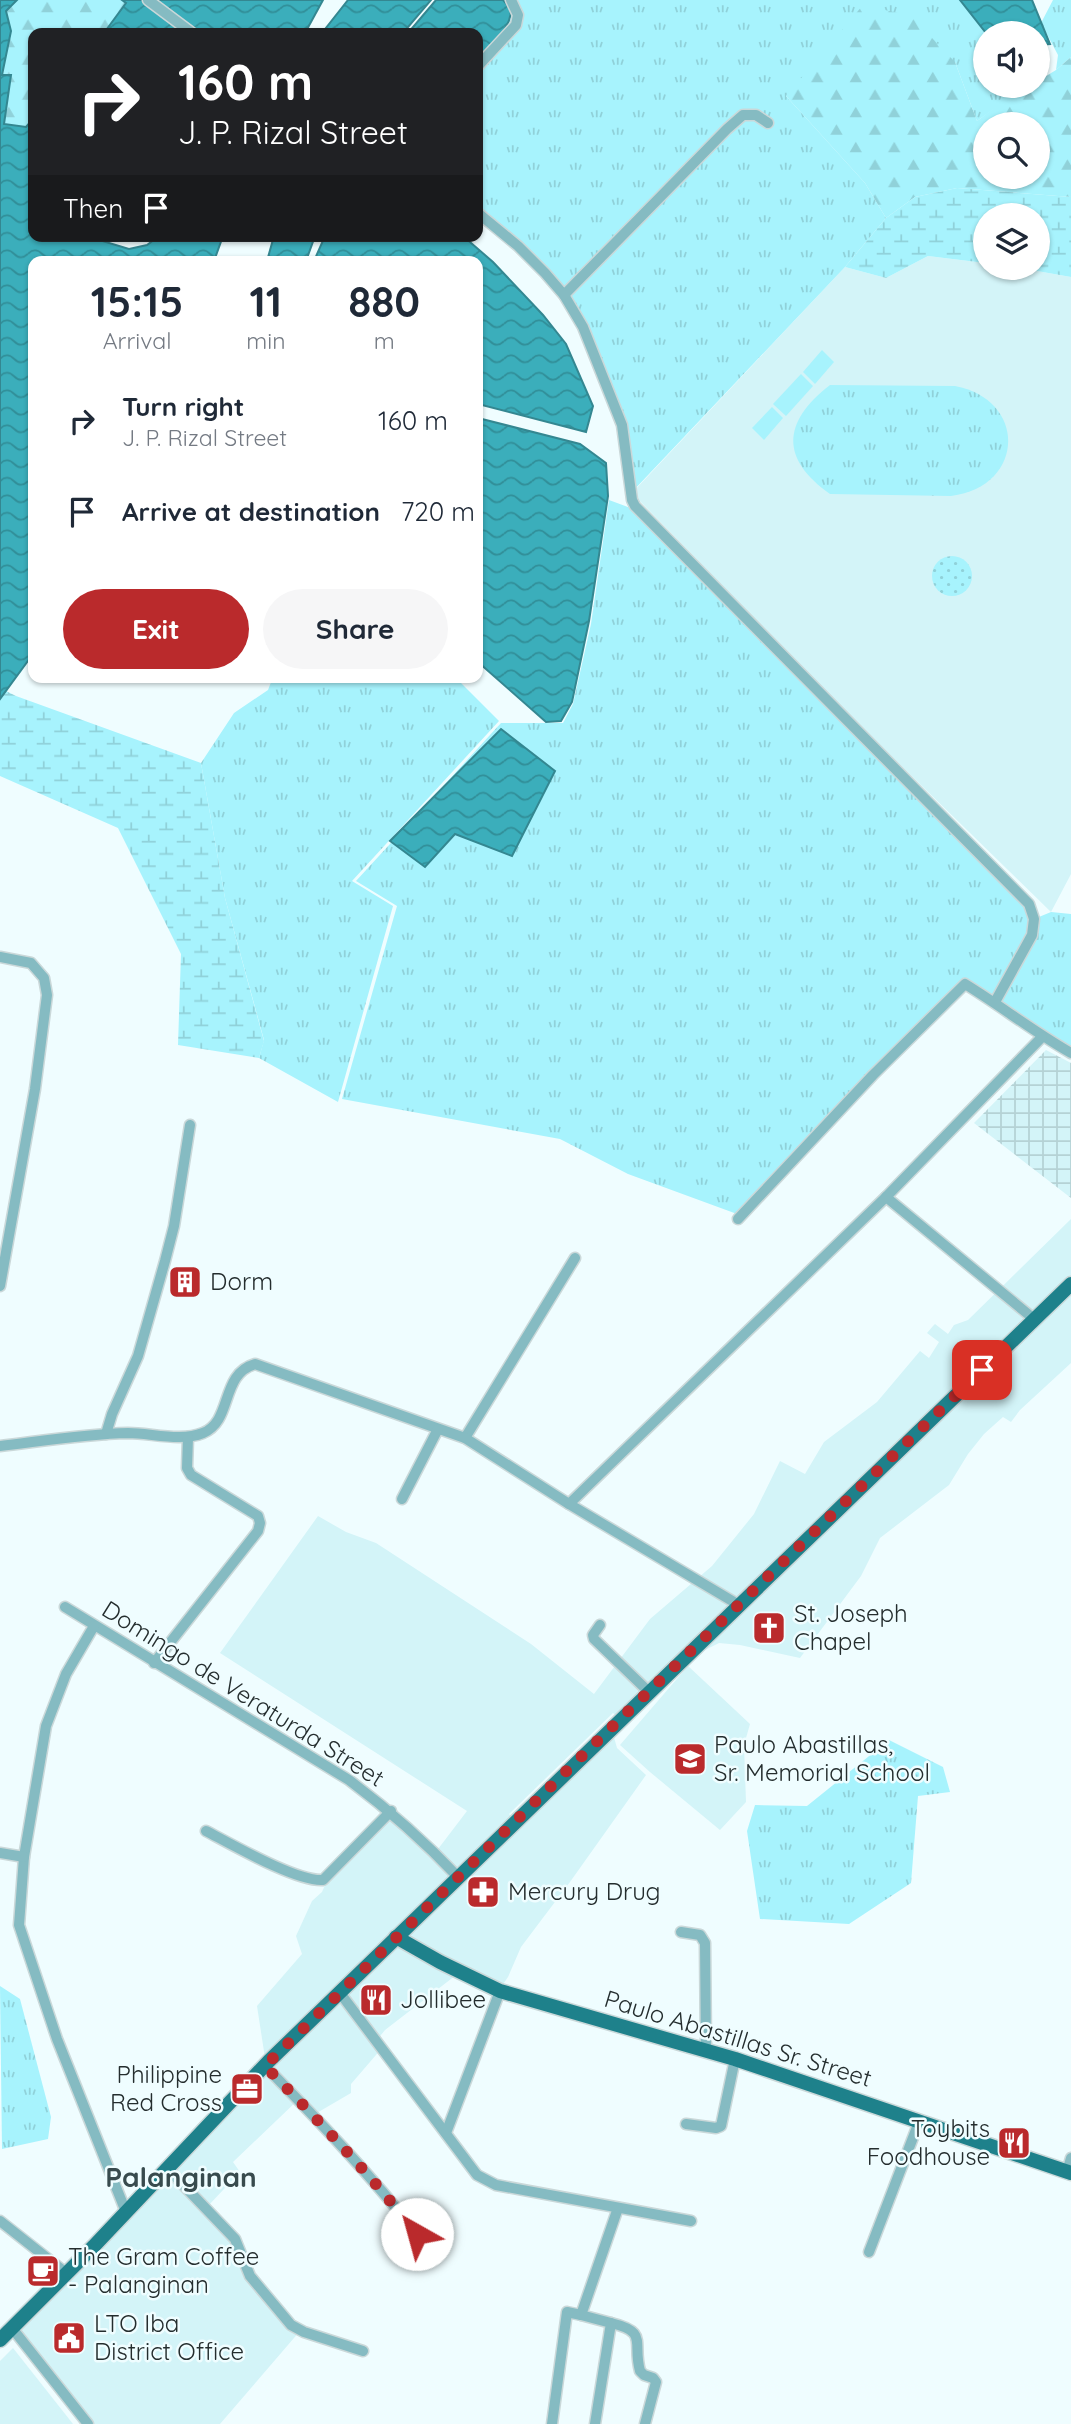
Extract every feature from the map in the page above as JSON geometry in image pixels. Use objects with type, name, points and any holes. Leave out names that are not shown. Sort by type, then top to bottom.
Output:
[{"type":"main road","points":[[0,2340],[265,2066],[1071,1284]]},
{"type":"main road","name":"Paulo Abastillas Sr. Street","points":[[396,1937],[500,1991],[735,2059],[919,2122],[1070,2168]]},
{"type":"street","points":[[148,0],[185,28]]},
{"type":"street","points":[[483,61],[516,25],[518,15],[511,0]]},
{"type":"street","points":[[564,295],[743,115],[757,115],[768,123]]},
{"type":"street","points":[[483,218],[545,272],[564,295],[583,327],[622,425],[635,506],[1029,904],[1034,919],[1032,935],[995,1002]]},
{"type":"street","points":[[0,957],[31,962],[44,978],[47,995],[35,1089],[0,1286]]},
{"type":"street","points":[[738,1219],[873,1074],[965,984],[1071,1054]]},
{"type":"street","points":[[569,1504],[886,1197],[1042,1037]]},
{"type":"street","points":[[106,1434],[138,1356],[166,1261],[190,1125]]},
{"type":"street","points":[[886,1197],[1034,1319]]},
{"type":"street","points":[[465,1438],[575,1258]]},
{"type":"street","points":[[0,1446],[106,1434],[188,1437],[201,1434],[217,1421],[235,1378],[244,1368],[255,1364],[465,1438],[569,1504],[739,1605]]},
{"type":"street","points":[[402,1499],[438,1429]]},
{"type":"street","points":[[154,1663],[258,1531],[260,1523],[258,1516],[191,1475],[187,1468],[188,1437]]},
{"type":"street","name":"Domingo de Veraturda Street","points":[[65,1607],[349,1780],[391,1811],[423,1840],[457,1877]]},
{"type":"street","points":[[600,1625],[593,1635],[594,1639],[650,1693]]},
{"type":"street","points":[[94,1626],[66,1674],[46,1726],[18,1909],[20,1935],[57,2039],[126,2212]]},
{"type":"street","points":[[206,1831],[255,1857],[309,1879],[323,1880],[391,1811]]},
{"type":"street","points":[[0,1853],[24,1857]]},
{"type":"street","points":[[681,1932],[700,1935],[705,1943],[706,2050]]},
{"type":"street","points":[[446,2133],[500,1991]]},
{"type":"street","points":[[340,1993],[478,2175],[486,2181],[691,2221]]},
{"type":"street","points":[[686,2124],[719,2129],[735,2059]]},
{"type":"street","points":[[265,2066],[345,2149],[417,2234]]},
{"type":"street","points":[[869,2252],[919,2122]]},
{"type":"street","points":[[167,2168],[235,2239],[250,2276],[291,2325],[304,2332],[363,2351]]},
{"type":"street","points":[[581,2315],[618,2208]]},
{"type":"street","points":[[0,2221],[66,2273]]},
{"type":"street","points":[[552,2424],[567,2312],[629,2327],[634,2332],[640,2371],[656,2382],[645,2424]]},
{"type":"street","points":[[595,2424],[611,2323]]},
{"type":"street","points":[[12,2328],[88,2424]]},
{"type":"shaded area","points":[[928,256],[973,262],[973,280],[1050,280],[1050,273],[1071,277],[1071,874],[1051,912],[848,714],[632,493],[845,267],[886,278]]},
{"type":"shaded area","points":[[1046,1050],[1071,1063],[1071,1198],[974,1123]]},
{"type":"shaded area","points":[[1071,1219],[1071,1363],[1020,1410],[1011,1422],[1003,1417],[984,1434],[949,1485],[880,1538],[861,1576],[800,1658],[719,1643],[701,1652],[621,1720],[613,1713],[509,1814],[516,1821],[612,1730],[617,1748],[646,1775],[521,1947],[499,1990],[460,1972],[385,2030],[377,2040],[382,2048],[351,2084],[351,2093],[315,2114],[300,2098],[233,2162],[240,2172],[208,2206],[170,2165],[458,1878],[435,1853],[467,1811],[220,1653],[318,1516],[346,1532],[376,1543],[531,1644],[594,1694],[650,1619],[712,1566],[754,1514],[780,1461],[805,1474],[824,1442],[877,1402],[920,1351],[929,1358],[939,1342],[927,1333],[935,1324],[948,1334],[954,1325],[968,1320]]},
{"type":"shaded area","name":"Paulo Abastillas, Sr. Memorial School","points":[[688,1666],[750,1724],[744,1745],[746,1802],[720,1830],[620,1745]]},
{"type":"shaded area","points":[[390,1817],[453,1879],[265,2058],[257,2006],[302,1954],[296,1936],[312,1901]]},
{"type":"shaded area","points":[[167,2172],[233,2241],[242,2260],[300,2331],[220,2424],[94,2424],[17,2327]]},
{"type":"shaded area","points":[[13,2348],[73,2424],[0,2424],[0,2361]]},
{"type":"green space","points":[[17,0],[122,0],[126,3],[108,28],[28,28],[26,127],[4,125],[11,76],[1,76],[11,31],[6,11]]},
{"type":"green space","points":[[503,0],[960,0],[977,21],[973,21],[973,98],[1009,98],[990,112],[974,112],[955,62],[786,96],[865,183],[886,218],[845,267],[632,492],[622,425],[564,295],[483,218],[483,53],[503,32],[511,9]]},
{"type":"green space","points":[[1053,0],[1071,0],[1071,57],[1056,70],[1058,55],[1050,40],[1050,21],[1042,21]]},
{"type":"green space","points":[[863,5],[911,16],[955,62],[974,112],[973,189],[1050,189],[1050,112],[989,112],[1008,98],[1050,98],[1050,74],[1071,57],[1071,197],[957,188],[915,197],[886,218],[865,183],[786,96]]},
{"type":"green space","points":[[957,188],[1071,197],[1071,277],[1050,273],[1050,203],[973,203],[973,262],[928,256],[886,278],[845,267],[886,218],[915,197]]},
{"type":"green space","points":[[822,350],[834,362],[815,384],[803,372]]},
{"type":"green space","points":[[801,374],[813,386],[786,416],[773,404]]},
{"type":"green space","points":[[830,385],[955,386],[979,394],[996,408],[1005,425],[1008,443],[1004,461],[993,477],[975,489],[951,496],[830,494],[802,467],[795,454],[793,440],[803,413]]},
{"type":"green space","points":[[772,407],[783,418],[764,440],[752,428]]},
{"type":"green space","points":[[609,500],[636,510],[1024,903],[1029,918],[1027,934],[991,1000],[962,982],[737,1214],[628,1174],[560,1139],[342,1099],[397,906],[356,881],[501,723],[563,723],[573,704],[591,624]]},
{"type":"green space","points":[[952,556],[960,557],[966,562],[971,568],[971,584],[966,590],[960,595],[952,596],[944,595],[938,590],[933,584],[932,576],[933,568],[938,562],[944,557]]},
{"type":"green space","points":[[271,683],[461,683],[499,721],[352,881],[393,906],[338,1102],[259,1058],[264,1040],[225,898],[201,763],[234,713],[268,690]]},
{"type":"green space","points":[[6,691],[201,763],[225,898],[264,1041],[259,1058],[178,1045],[181,954],[118,828],[0,776],[0,699]]},
{"type":"green space","points":[[1051,912],[1071,914],[1071,1053],[995,1002],[1032,935],[1034,919]]},
{"type":"green space","points":[[889,1740],[943,1767],[950,1792],[918,1796],[911,1883],[849,1924],[760,1919],[747,1831],[755,1805],[807,1806]]},
{"type":"green space","points":[[0,1986],[20,1999],[51,2117],[48,2139],[2,2149]]},
{"type":"water","points":[[0,0],[17,0],[6,11],[11,31],[2,75],[11,75],[4,124],[26,127],[28,125],[28,242],[106,242],[129,249],[151,242],[221,242],[216,256],[28,256],[28,661],[0,699]]},
{"type":"water","points":[[122,0],[323,0],[308,28],[108,28],[126,3]]},
{"type":"water","points":[[348,0],[431,0],[407,28],[326,28]]},
{"type":"water","points":[[436,0],[503,0],[511,9],[508,23],[500,36],[483,53],[483,28],[412,28]]},
{"type":"water","points":[[960,0],[1032,0],[1041,21],[977,21]]},
{"type":"water","points":[[272,242],[313,242],[308,256],[268,256]]},
{"type":"water","points":[[322,242],[470,242],[493,262],[543,315],[566,344],[593,406],[586,432],[483,405],[483,256],[316,256]]},
{"type":"water","points":[[483,419],[580,444],[606,463],[608,496],[589,621],[572,702],[561,721],[546,722],[483,666]]},
{"type":"water","points":[[501,729],[555,771],[512,856],[455,834],[425,867],[390,841]]},
{"type":"place","name":"Dorm","points":[[185,1282]]},
{"type":"place","name":"St. Joseph Chapel","points":[[769,1628]]},
{"type":"place","name":"Paulo Abastillas, Sr. Memorial School","points":[[690,1759]]},
{"type":"place","name":"Mercury Drug","points":[[483,1892]]},
{"type":"place","name":"Jollibee","points":[[376,2000]]},
{"type":"place","name":"Philippine Red Cross","points":[[247,2089]]},
{"type":"place","name":"Toybits Foodhouse","points":[[1014,2143]]},
{"type":"place","name":"The Gram Coffee - Palanginan","points":[[43,2271]]},
{"type":"place","name":"LTO Iba District Office","points":[[69,2338]]},
{"type":"district","name":"Palanginan","points":[[181,2177]]},
{"type":"route","points":[[417,2234],[345,2149],[265,2066],[982,1370]]}]
